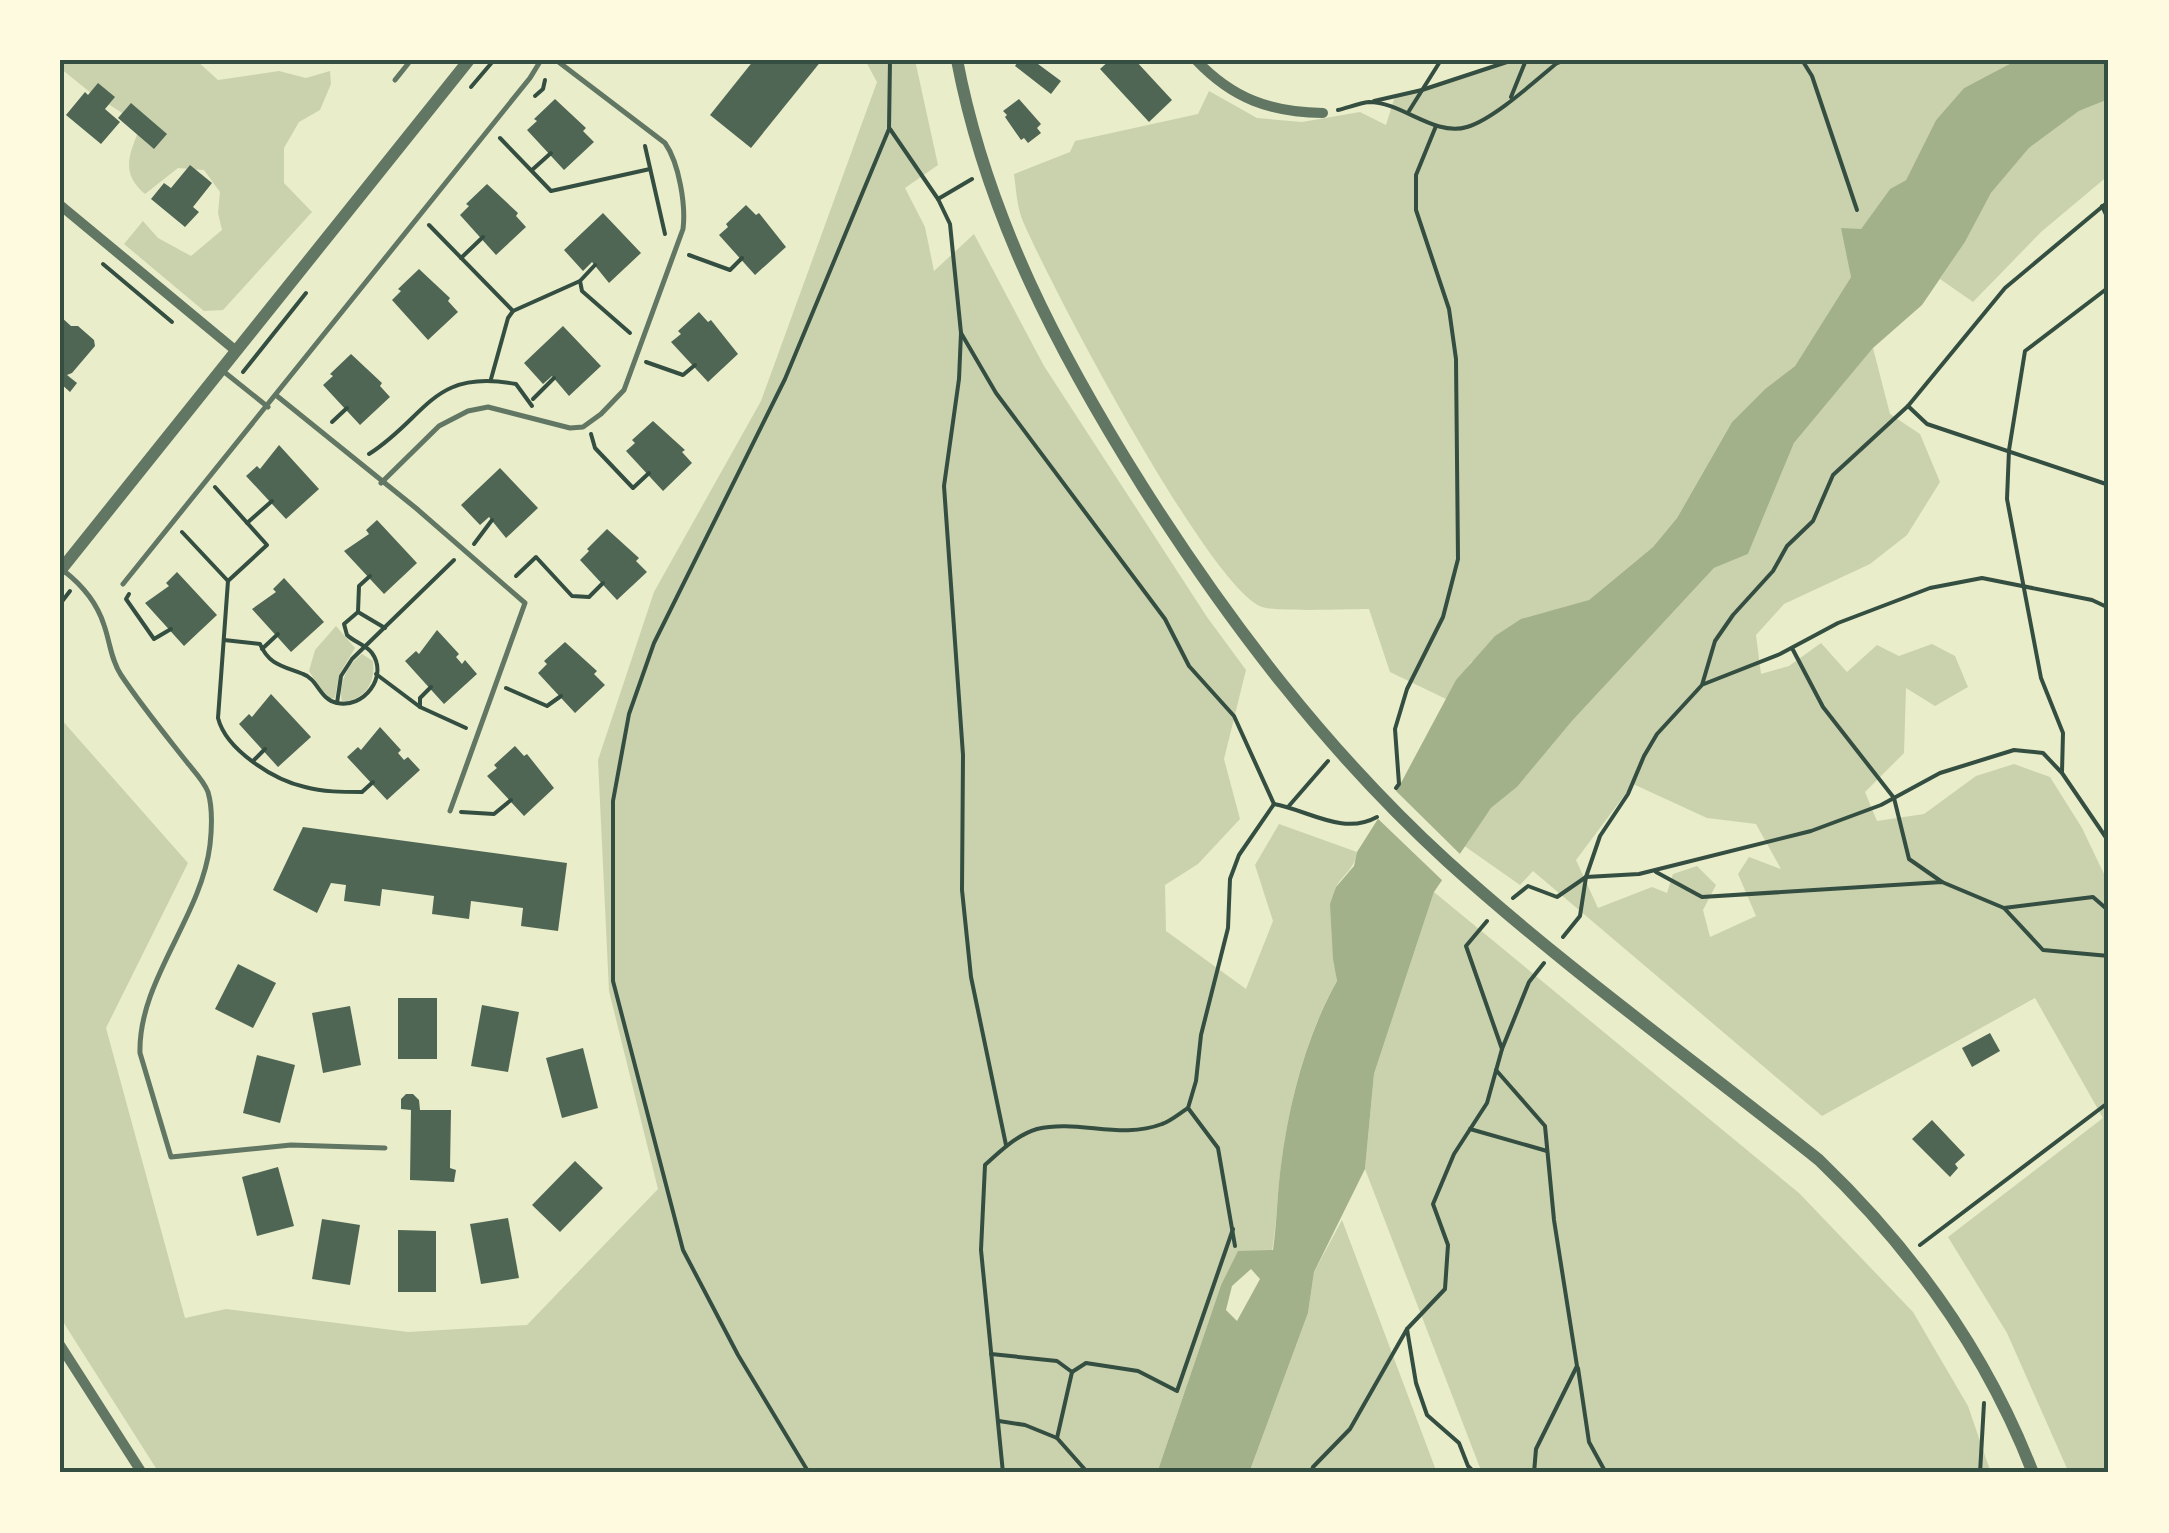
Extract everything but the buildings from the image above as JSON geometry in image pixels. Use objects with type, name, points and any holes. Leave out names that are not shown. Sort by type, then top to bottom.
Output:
[{"type":"street","points":[[60,570],[468,60]]},
{"type":"street","points":[[957,60],[985,171],[1046,322],[1117,445],[1206,584],[1304,713],[1365,780],[1448,861],[1819,1160],[1869,1208],[1948,1309],[1994,1382],[2032,1473]]},
{"type":"street","points":[[1196,60],[1224,86],[1249,100],[1285,112],[1323,113]]},
{"type":"street","points":[[60,204],[235,350]]},
{"type":"street","points":[[60,1345],[142,1473]]},
{"type":"lane","points":[[395,80],[411,60]]},
{"type":"lane","points":[[122,584],[277,396],[541,60]]},
{"type":"lane","points":[[381,482],[438,426],[454,416],[488,407],[563,428],[583,427],[615,402],[630,375],[683,229],[672,156],[665,143],[556,60]]},
{"type":"lane","points":[[220,369],[268,407]]},
{"type":"lane","points":[[277,396],[526,603],[450,811]]},
{"type":"lane","points":[[60,570],[82,587],[93,602],[104,622],[116,666],[207,790],[212,823],[207,870],[147,1006],[140,1037],[140,1052],[171,1157],[291,1145],[385,1148]]},
{"type":"path","points":[[809,1473],[738,1355],[683,1250],[613,982],[614,801],[629,714],[654,644],[785,379],[890,129],[890,60]]},
{"type":"path","points":[[1408,111],[1441,60]]},
{"type":"path","points":[[1323,113],[1422,90],[1513,60]]},
{"type":"path","points":[[1509,102],[1526,60]]},
{"type":"path","points":[[1369,102],[1408,111],[1436,126],[1466,128],[1565,60]]},
{"type":"path","points":[[1802,60],[1812,76],[1857,210]]},
{"type":"path","points":[[529,97],[540,94],[549,75]]},
{"type":"path","points":[[1395,729],[1407,688],[1443,617],[1458,558],[1456,359],[1450,309],[1416,210],[1416,175],[1436,126]]},
{"type":"path","points":[[890,129],[938,199],[950,224],[961,333],[959,379],[944,486],[962,755],[962,890],[971,977],[1006,1146]]},
{"type":"path","points":[[496,134],[556,192],[650,169]]},
{"type":"path","points":[[643,138],[668,242]]},
{"type":"path","points":[[532,170],[550,153]]},
{"type":"path","points":[[938,199],[985,171]]},
{"type":"path","points":[[1702,685],[1715,641],[1766,580],[1787,546],[1813,521],[1833,474],[1908,406],[2005,288],[2109,201]]},
{"type":"path","points":[[2102,206],[2109,221]]},
{"type":"path","points":[[426,221],[513,311]]},
{"type":"path","points":[[461,258],[483,238]]},
{"type":"path","points":[[684,253],[730,270],[742,258]]},
{"type":"path","points":[[102,263],[172,322]]},
{"type":"path","points":[[490,380],[513,311],[580,281],[595,265]]},
{"type":"path","points":[[580,281],[582,291],[634,336],[638,324]]},
{"type":"path","points":[[2062,773],[2063,733],[2042,678],[2007,498],[2009,450],[2025,350],[2109,288]]},
{"type":"path","points":[[961,333],[996,393],[1166,620],[1189,666],[1234,716],[1274,804]]},
{"type":"path","points":[[645,362],[683,375],[695,365]]},
{"type":"path","points":[[531,401],[554,378]]},
{"type":"path","points":[[358,451],[364,456],[373,452],[426,403],[452,386],[490,380],[516,384],[532,407],[542,410]]},
{"type":"path","points":[[1908,406],[1927,424],[2109,485]]},
{"type":"path","points":[[328,426],[347,408]]},
{"type":"path","points":[[591,433],[595,448],[633,488],[649,474]]},
{"type":"path","points":[[205,498],[214,487],[266,545],[228,581],[219,723],[237,748],[253,760],[306,788],[362,792],[373,782]]},
{"type":"path","points":[[246,523],[272,501]]},
{"type":"path","points":[[188,520],[180,530],[228,581]]},
{"type":"path","points":[[472,546],[492,520]]},
{"type":"path","points":[[337,703],[345,668],[464,549]]},
{"type":"path","points":[[516,576],[536,557],[572,596],[588,597],[604,583]]},
{"type":"path","points":[[224,640],[260,644],[269,660],[282,669],[309,677],[322,696],[348,704],[366,696],[376,674],[375,658],[344,630],[344,624],[358,612],[359,586],[370,576]]},
{"type":"path","points":[[1561,940],[1580,916],[1586,877],[1600,836],[1628,794],[1644,756],[1657,734],[1702,685],[1792,648],[1838,623],[1930,588],[1982,578],[2092,600],[2109,608]]},
{"type":"path","points":[[131,590],[126,599],[154,639],[171,628]]},
{"type":"path","points":[[358,612],[386,628]]},
{"type":"path","points":[[262,650],[278,634]]},
{"type":"path","points":[[1792,648],[1823,707],[1894,798],[1909,859],[1942,882],[2004,908],[2043,950],[2109,956]]},
{"type":"path","points":[[376,674],[420,707],[478,734]]},
{"type":"path","points":[[502,686],[547,706],[561,696]]},
{"type":"path","points":[[420,707],[420,698],[431,687]]},
{"type":"path","points":[[253,760],[264,750]]},
{"type":"path","points":[[1504,906],[1528,886],[1557,897],[1586,877],[1653,870],[1812,831],[1894,798],[1940,773],[2014,750],[2044,753],[2109,842]]},
{"type":"path","points":[[1274,804],[1288,806],[1330,759]]},
{"type":"path","points":[[450,811],[494,814],[511,800]]},
{"type":"path","points":[[1003,1473],[980,1216],[985,1164],[1006,1146],[1035,1130],[1064,1127],[1131,1131],[1163,1124],[1188,1108],[1196,1081],[1201,1035],[1228,928],[1230,879],[1239,855],[1274,804]]},
{"type":"path","points":[[1653,870],[1702,896],[1942,882]]},
{"type":"path","points":[[2004,908],[2092,898],[2109,911]]},
{"type":"path","points":[[1492,916],[1466,946],[1502,1049]]},
{"type":"path","points":[[1312,1473],[1312,1467],[1350,1429],[1407,1329],[1445,1289],[1448,1245],[1433,1204],[1454,1154],[1486,1103],[1502,1049],[1529,982],[1546,960]]},
{"type":"path","points":[[1496,1070],[1546,1126],[1554,1220],[1590,1442],[1606,1473]]},
{"type":"path","points":[[1908,1254],[2109,1102]]},
{"type":"path","points":[[1188,1108],[1218,1148],[1235,1246]]},
{"type":"path","points":[[1470,1129],[1548,1152]]},
{"type":"path","points":[[1057,1438],[1072,1372],[1086,1363],[1138,1371],[1177,1391],[1232,1229]]},
{"type":"path","points":[[1407,1329],[1416,1383],[1427,1416],[1460,1443],[1468,1466],[1475,1473]]},
{"type":"path","points":[[991,1354],[1057,1361],[1072,1372]]},
{"type":"path","points":[[1534,1473],[1536,1449],[1578,1366]]},
{"type":"path","points":[[1980,1473],[1984,1398],[1990,1409]]},
{"type":"path","points":[[998,1421],[1024,1425],[1057,1438],[1088,1473]]},
{"type":"shaded area","points":[[60,60],[196,60],[218,80],[279,71],[306,78],[330,71],[331,84],[320,110],[299,122],[284,148],[284,183],[312,212],[223,310],[204,311],[124,244],[143,221],[158,238],[191,256],[222,230],[218,213],[220,192],[204,170],[178,168],[145,194],[129,170],[141,125],[91,93],[60,68]]},
{"type":"shaded area","points":[[865,60],[915,60],[938,165],[905,188],[925,227],[934,271],[974,234],[1044,366],[1207,617],[1246,670],[1224,759],[1240,819],[1198,864],[1165,885],[1166,931],[1246,989],[1273,921],[1255,865],[1279,824],[1357,852],[1335,892],[1337,981],[1316,1024],[1294,1094],[1272,1251],[1238,1252],[1221,1285],[1157,1473],[159,1473],[60,1317],[60,718],[188,863],[106,1028],[185,1318],[226,1309],[408,1332],[527,1325],[658,1189],[609,991],[598,760],[654,592],[761,401],[877,82]]},
{"type":"shaded area","points":[[1513,60],[2017,60],[1964,88],[1936,120],[1906,180],[1890,189],[1861,229],[1848,254],[1851,277],[1795,366],[1732,422],[1677,518],[1653,547],[1589,600],[1557,611],[1471,662],[1446,699],[1390,672],[1369,609],[1270,609],[1238,587],[1170,493],[1096,365],[1022,219],[1014,174],[1070,152],[1075,141],[1198,114],[1209,91],[1257,118],[1302,122],[1360,112],[1386,125],[1395,96]]},
{"type":"shaded area","points":[[2017,60],[2109,60],[2109,99],[2079,111],[2029,148],[1991,193],[1965,242],[1922,305],[1873,348],[1794,443],[1748,554],[1714,568],[1572,721],[1517,787],[1491,808],[1434,892],[1374,1074],[1365,1169],[1314,1272],[1308,1313],[1249,1473],[1157,1473],[1221,1285],[1238,1251],[1273,1250],[1281,1165],[1294,1094],[1316,1024],[1337,981],[1330,904],[1336,887],[1354,866],[1357,852],[1402,781],[1456,680],[1495,636],[1521,619],[1589,600],[1653,547],[1677,518],[1732,422],[1795,366],[1851,277],[1841,228],[1861,229],[1890,189],[1906,180],[1936,120],[1964,88]],"holes":[[[1251,1269],[1260,1279],[1237,1321],[1226,1310],[1232,1286]]]},
{"type":"shaded area","points":[[2109,99],[2109,175],[2041,232],[1973,302],[1940,279],[1991,193],[2029,148],[2079,111]]},
{"type":"shaded area","points":[[1873,348],[1890,414],[1920,434],[1940,482],[1907,535],[1870,564],[1784,604],[1756,635],[1761,674],[1789,666],[1821,643],[1847,672],[1877,645],[1899,656],[1932,644],[1955,656],[1968,687],[1935,706],[1906,688],[1904,753],[1865,792],[1877,821],[1924,814],[1976,776],[2014,764],[2050,777],[2082,828],[2105,876],[2109,876],[2109,1473],[2069,1473],[2007,1333],[1948,1237],[2103,1118],[2035,998],[1822,1116],[1533,871],[1520,885],[1463,845],[1491,808],[1517,787],[1572,721],[1714,568],[1748,554],[1794,443]],"holes":[[[1633,784],[1707,818],[1756,824],[1781,869],[1749,857],[1738,874],[1756,916],[1710,937],[1703,910],[1716,885],[1697,866],[1673,874],[1667,893],[1652,887],[1598,908],[1576,860]]]},
{"type":"shaded area","points":[[336,626],[355,648],[339,675],[335,698],[331,699],[309,671],[315,650]]},
{"type":"shaded area","points":[[362,654],[373,661],[370,684],[357,698],[342,702],[345,675]]},
{"type":"shaded area","points":[[1434,892],[1799,1193],[1913,1312],[1968,1406],[1991,1473],[1482,1473],[1365,1169],[1374,1074]]},
{"type":"shaded area","points":[[1342,1220],[1437,1473],[1249,1473],[1308,1313],[1314,1272]]},
{"type":"pier","points":[[1392,787],[1462,856],[1445,883],[1374,815]]}]
